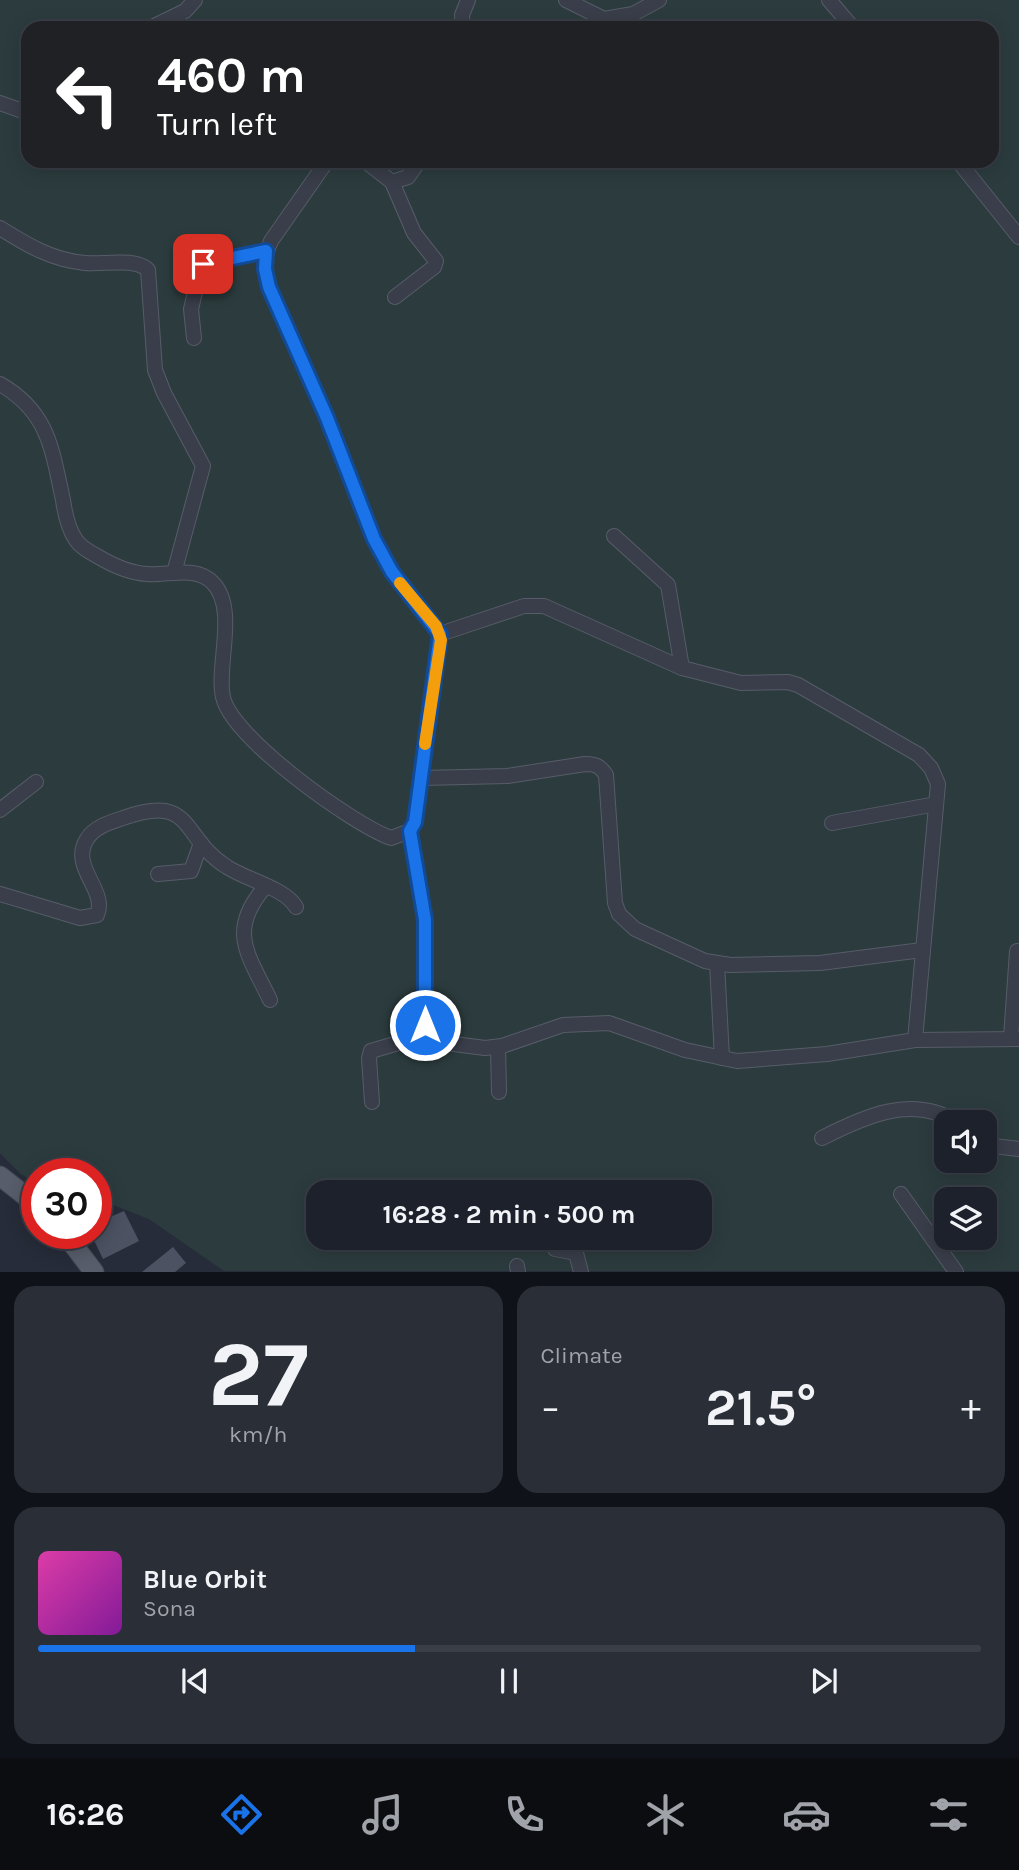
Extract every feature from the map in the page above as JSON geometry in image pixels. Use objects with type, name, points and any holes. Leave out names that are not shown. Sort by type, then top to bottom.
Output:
[{"type":"main road","points":[[0,1176],[21,1192]]},
{"type":"main road","points":[[76,1249],[91,1270]]},
{"type":"street","points":[[164,21],[185,11],[195,0]]},
{"type":"street","points":[[463,21],[468,0]]},
{"type":"street","points":[[566,0],[604,19],[633,14],[659,0]]},
{"type":"street","points":[[829,0],[847,21]]},
{"type":"street","points":[[0,103],[21,110]]},
{"type":"street","points":[[0,384],[22,399],[43,424],[66,515],[78,543],[112,564],[130,571],[146,575],[174,573],[205,576],[216,586],[225,639],[221,687],[228,711],[285,768],[353,821],[391,838],[401,837],[410,831],[415,822],[440,634],[392,572],[374,539],[327,418],[269,287],[265,269],[266,251],[282,223],[322,168]]},
{"type":"street","points":[[374,168],[392,183],[414,233],[436,261],[434,267],[395,297]]},
{"type":"street","points":[[392,183],[408,177],[414,168]]},
{"type":"street","points":[[964,168],[1019,237]]},
{"type":"street","points":[[0,228],[55,257],[86,263],[142,265],[149,271],[155,370],[164,393],[203,466],[174,573]]},
{"type":"street","points":[[194,338],[191,309],[201,267],[208,262],[266,251]]},
{"type":"street","points":[[614,537],[668,585],[682,668]]},
{"type":"street","points":[[440,634],[534,604],[607,632],[682,668],[741,683],[779,682],[799,685],[919,755],[931,768],[938,784],[915,1041]]},
{"type":"street","points":[[421,778],[507,776],[595,764],[606,775],[615,903],[619,914],[635,929],[685,953],[717,963],[820,963],[922,950]]},
{"type":"street","points":[[0,810],[36,782]]},
{"type":"street","points":[[831,822],[936,804]]},
{"type":"street","points":[[0,894],[80,918],[97,915],[99,900],[81,855],[87,838],[110,822],[160,808],[179,815],[219,863],[291,898],[296,907]]},
{"type":"street","points":[[410,831],[425,920],[425,1025],[429,1034],[439,1042],[476,1048],[498,1047],[563,1025],[594,1022],[618,1026],[685,1050],[722,1058],[751,1060],[827,1054],[915,1041],[1015,1039],[1017,951]]},
{"type":"street","points":[[158,874],[191,871],[201,843]]},
{"type":"street","points":[[265,887],[247,910],[243,931],[251,961],[270,1000]]},
{"type":"street","points":[[717,963],[722,1058]]},
{"type":"street","points":[[372,1102],[369,1058],[372,1051],[429,1034]]},
{"type":"street","points":[[498,1047],[499,1092]]},
{"type":"street","points":[[822,1138],[881,1111],[934,1113]]},
{"type":"street","points":[[997,1146],[1019,1149]]},
{"type":"street","points":[[901,1194],[956,1272]]},
{"type":"street","points":[[563,1250],[576,1253],[581,1272]]},
{"type":"shaded area","points":[[0,0],[1019,0],[1019,1271],[224,1271],[149,1219],[113,1205],[112,1158],[21,1158],[21,1174],[0,1153]]},
{"type":"building","points":[[124,1211],[139,1241],[103,1259],[98,1249],[112,1249],[112,1216]]},
{"type":"building","points":[[173,1247],[186,1263],[175,1272],[142,1272]]},
{"type":"slow traffic","points":[[400,583],[436,626],[441,640],[425,744]]},
{"type":"route","points":[[203,264],[266,251],[265,269],[269,287],[327,418],[374,539],[392,572],[440,634],[440,650],[415,822],[410,831],[425,920],[425,1025]]}]
